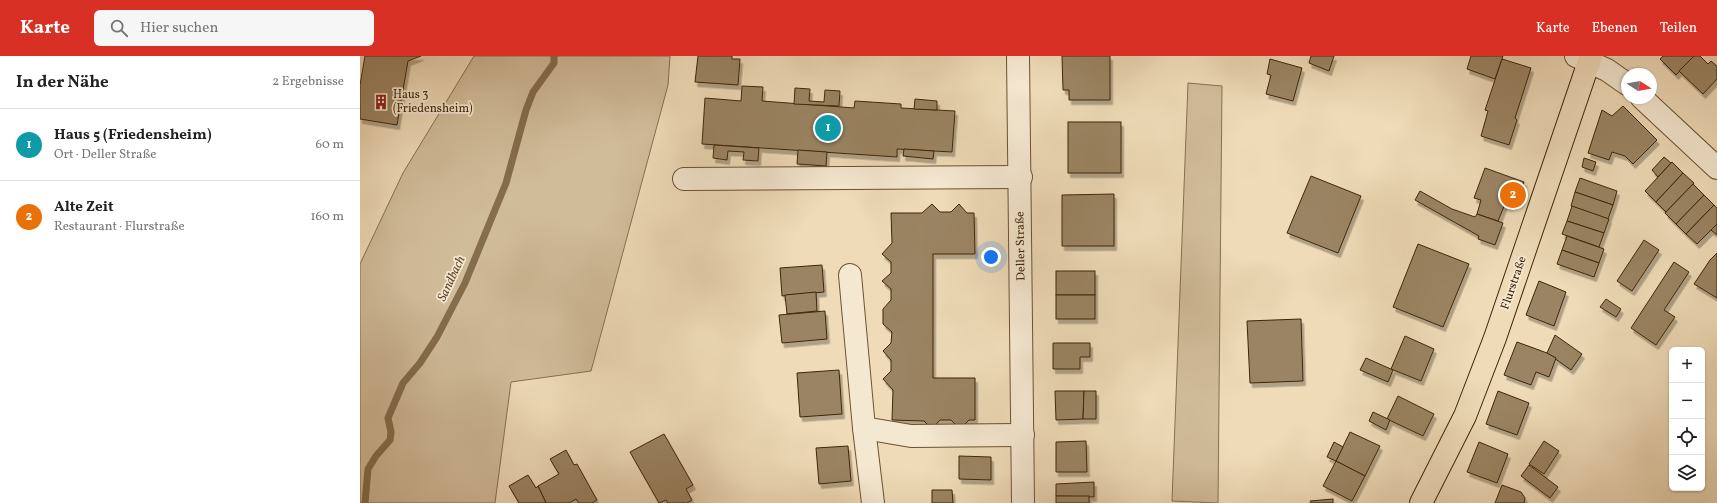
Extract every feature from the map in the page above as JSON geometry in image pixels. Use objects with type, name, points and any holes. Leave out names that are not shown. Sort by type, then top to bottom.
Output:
[{"type":"main road","name":"Flurstraße","points":[[1421,503],[1465,416],[1495,338],[1585,58]]},
{"type":"street","name":"Deller Straße","points":[[1018,56],[1021,177],[1023,503]]},
{"type":"street","points":[[1585,58],[1621,80]]},
{"type":"street","points":[[1648,104],[1717,168]]},
{"type":"street","points":[[684,179],[1021,177]]},
{"type":"street","points":[[850,275],[864,428],[873,503]]},
{"type":"street","points":[[864,428],[911,436],[1023,435]]},
{"type":"shaded area","points":[[474,56],[670,56],[668,85],[591,371],[511,382],[495,503],[360,503],[360,264],[403,173]]},
{"type":"shaded area","points":[[1188,83],[1222,86],[1218,503],[1172,501]]},
{"type":"building","name":"Haus 3 (Friedensheim)","points":[[365,56],[421,56],[408,61],[397,125],[360,119],[360,85]]},
{"type":"building","points":[[698,56],[732,56],[732,59],[740,59],[738,85],[695,82]]},
{"type":"building","points":[[1062,56],[1110,56],[1110,100],[1069,100],[1069,90],[1063,90]]},
{"type":"building","points":[[1311,56],[1334,56],[1329,71],[1309,63]]},
{"type":"building","points":[[1471,56],[1503,56],[1495,79],[1467,69]]},
{"type":"building","points":[[1663,56],[1694,56],[1676,75],[1660,59]]},
{"type":"building","points":[[1694,56],[1700,56],[1708,64],[1711,61],[1717,66],[1717,79],[1703,94],[1679,71]]},
{"type":"building","points":[[1270,59],[1302,68],[1293,101],[1266,94],[1271,75],[1267,74]]},
{"type":"building","points":[[1502,59],[1531,68],[1515,118],[1517,120],[1509,145],[1481,136],[1488,111],[1485,110]]},
{"type":"building","points":[[742,86],[763,87],[762,101],[854,108],[855,101],[901,104],[901,108],[955,111],[952,152],[897,149],[897,157],[702,144],[705,98],[741,101]]},
{"type":"building","points":[[795,88],[810,89],[809,101],[824,102],[825,90],[840,91],[839,106],[794,104]]},
{"type":"building","points":[[915,99],[937,101],[937,110],[914,109]]},
{"type":"building","points":[[1623,106],[1657,140],[1633,164],[1625,156],[1612,152],[1609,160],[1588,153],[1602,110],[1612,116]]},
{"type":"building","points":[[1068,122],[1121,122],[1121,173],[1068,173]]},
{"type":"building","points":[[714,145],[759,148],[758,161],[743,160],[744,152],[728,151],[727,160],[713,158]]},
{"type":"building","points":[[904,149],[934,151],[933,159],[903,156]]},
{"type":"building","points":[[798,150],[827,152],[826,166],[797,164]]},
{"type":"building","points":[[1664,157],[1671,163],[1658,177],[1652,170]]},
{"type":"building","points":[[1584,158],[1596,162],[1593,171],[1582,167]]},
{"type":"building","points":[[1672,162],[1683,173],[1656,202],[1645,191]]},
{"type":"building","points":[[1485,168],[1524,182],[1518,201],[1512,199],[1510,206],[1505,204],[1498,221],[1477,214],[1481,200],[1474,198]]},
{"type":"building","points":[[1683,173],[1694,183],[1666,212],[1656,202]]},
{"type":"building","points":[[1311,176],[1361,196],[1338,253],[1287,233]]},
{"type":"building","points":[[1580,178],[1617,191],[1613,205],[1575,192]]},
{"type":"building","points":[[1693,184],[1704,195],[1676,224],[1665,213]]},
{"type":"building","points":[[1420,191],[1452,209],[1475,217],[1477,214],[1503,223],[1495,245],[1478,239],[1479,236],[1415,200]]},
{"type":"building","points":[[1575,192],[1613,205],[1608,219],[1571,206]]},
{"type":"building","points":[[1114,194],[1114,246],[1062,246],[1062,195]]},
{"type":"building","points":[[1704,195],[1714,205],[1686,234],[1676,224]]},
{"type":"building","points":[[932,204],[940,212],[951,212],[959,204],[967,213],[974,213],[975,254],[933,254],[933,378],[975,378],[975,420],[969,420],[960,429],[951,420],[940,420],[932,429],[924,421],[892,420],[893,390],[883,379],[891,371],[891,360],[883,351],[891,343],[892,332],[883,324],[883,309],[891,300],[891,289],[882,281],[891,273],[891,262],[882,254],[892,243],[891,213],[922,213]]},
{"type":"building","points":[[1714,205],[1717,208],[1717,224],[1697,244],[1686,234]]},
{"type":"building","points":[[1572,206],[1609,219],[1604,233],[1567,221]]},
{"type":"building","points":[[1567,221],[1604,233],[1599,247],[1562,234]]},
{"type":"building","points":[[1717,224],[1717,235],[1711,230]]},
{"type":"building","points":[[1567,236],[1604,249],[1599,263],[1562,250]]},
{"type":"building","points":[[1644,240],[1659,250],[1632,291],[1617,281]]},
{"type":"building","points":[[1418,244],[1469,264],[1443,327],[1393,307]]},
{"type":"building","points":[[1562,250],[1599,263],[1594,277],[1557,264]]},
{"type":"building","points":[[1717,253],[1717,298],[1694,284],[1710,260]]},
{"type":"building","points":[[1674,262],[1689,272],[1664,310],[1675,317],[1656,345],[1631,328]]},
{"type":"building","points":[[822,265],[824,292],[782,296],[780,268]]},
{"type":"building","points":[[1056,271],[1095,271],[1095,295],[1056,295]]},
{"type":"building","points":[[1539,281],[1566,292],[1554,326],[1526,315]]},
{"type":"building","points":[[816,292],[817,311],[787,314],[785,295]]},
{"type":"building","points":[[1056,295],[1095,295],[1095,319],[1056,319]]},
{"type":"building","points":[[1606,299],[1621,309],[1616,317],[1600,307]]},
{"type":"building","points":[[825,311],[827,339],[782,343],[779,315]]},
{"type":"building","points":[[1301,319],[1303,381],[1250,383],[1247,321]]},
{"type":"building","points":[[1555,335],[1582,354],[1571,370],[1547,353]]},
{"type":"building","points":[[1405,336],[1434,349],[1421,381],[1391,369]]},
{"type":"building","points":[[1517,342],[1547,353],[1556,358],[1549,377],[1536,372],[1531,385],[1504,375]]},
{"type":"building","points":[[1053,343],[1090,343],[1090,357],[1080,357],[1080,369],[1053,369]]},
{"type":"building","points":[[1366,358],[1393,370],[1388,382],[1360,370]]},
{"type":"building","points":[[839,370],[842,414],[800,417],[797,373]]},
{"type":"building","points":[[1055,391],[1084,391],[1083,419],[1056,420]]},
{"type":"building","points":[[1084,391],[1096,391],[1096,419],[1083,419]]},
{"type":"building","points":[[1498,391],[1529,403],[1517,435],[1486,424]]},
{"type":"building","points":[[1398,396],[1434,414],[1423,436],[1387,419]]},
{"type":"building","points":[[1373,412],[1390,420],[1386,430],[1369,421]]},
{"type":"building","points":[[1350,432],[1380,446],[1365,476],[1336,461]]},
{"type":"building","points":[[664,434],[693,485],[686,489],[692,500],[687,503],[668,503],[666,500],[659,503],[630,452]]},
{"type":"building","points":[[1086,441],[1087,472],[1056,472],[1056,442]]},
{"type":"building","points":[[1544,441],[1559,451],[1544,474],[1529,464]]},
{"type":"building","points":[[1334,442],[1343,447],[1336,461],[1327,457]]},
{"type":"building","points":[[1479,442],[1508,454],[1497,483],[1467,472]]},
{"type":"building","points":[[848,446],[851,481],[819,484],[816,448]]},
{"type":"building","points":[[566,450],[574,465],[577,464],[597,500],[592,503],[579,503],[576,499],[569,503],[546,503],[538,486],[559,474],[550,459]]},
{"type":"building","points":[[959,456],[991,457],[991,480],[959,479]]},
{"type":"building","points":[[1336,461],[1365,476],[1352,501],[1323,486]]},
{"type":"building","points":[[1529,465],[1558,487],[1550,498],[1521,476]]},
{"type":"building","points":[[528,475],[536,488],[538,486],[546,503],[519,503],[509,486]]},
{"type":"building","points":[[1094,482],[1094,497],[1056,496],[1056,484]]},
{"type":"building","points":[[1502,485],[1521,492],[1525,498],[1524,503],[1495,503]]},
{"type":"building","points":[[932,490],[952,490],[953,503],[932,503]]},
{"type":"building","points":[[1056,496],[1089,496],[1089,503],[1056,503]]},
{"type":"building","points":[[1333,499],[1333,503],[1311,503],[1310,501]]},
{"type":"waterway","name":"Sandbach","points":[[365,503],[368,469],[376,456],[390,440],[391,432],[388,418],[403,383],[420,363],[437,337],[465,283],[506,183],[526,110],[533,92],[554,63],[554,56]]},
{"type":"place","name":"Haus 3 (Friedensheim)","points":[[381,102]]},
{"type":"place","name":"Haus 5 (Friedensheim)","points":[[828,128]]},
{"type":"place","name":"Alte Zeit","points":[[1513,195]]}]
